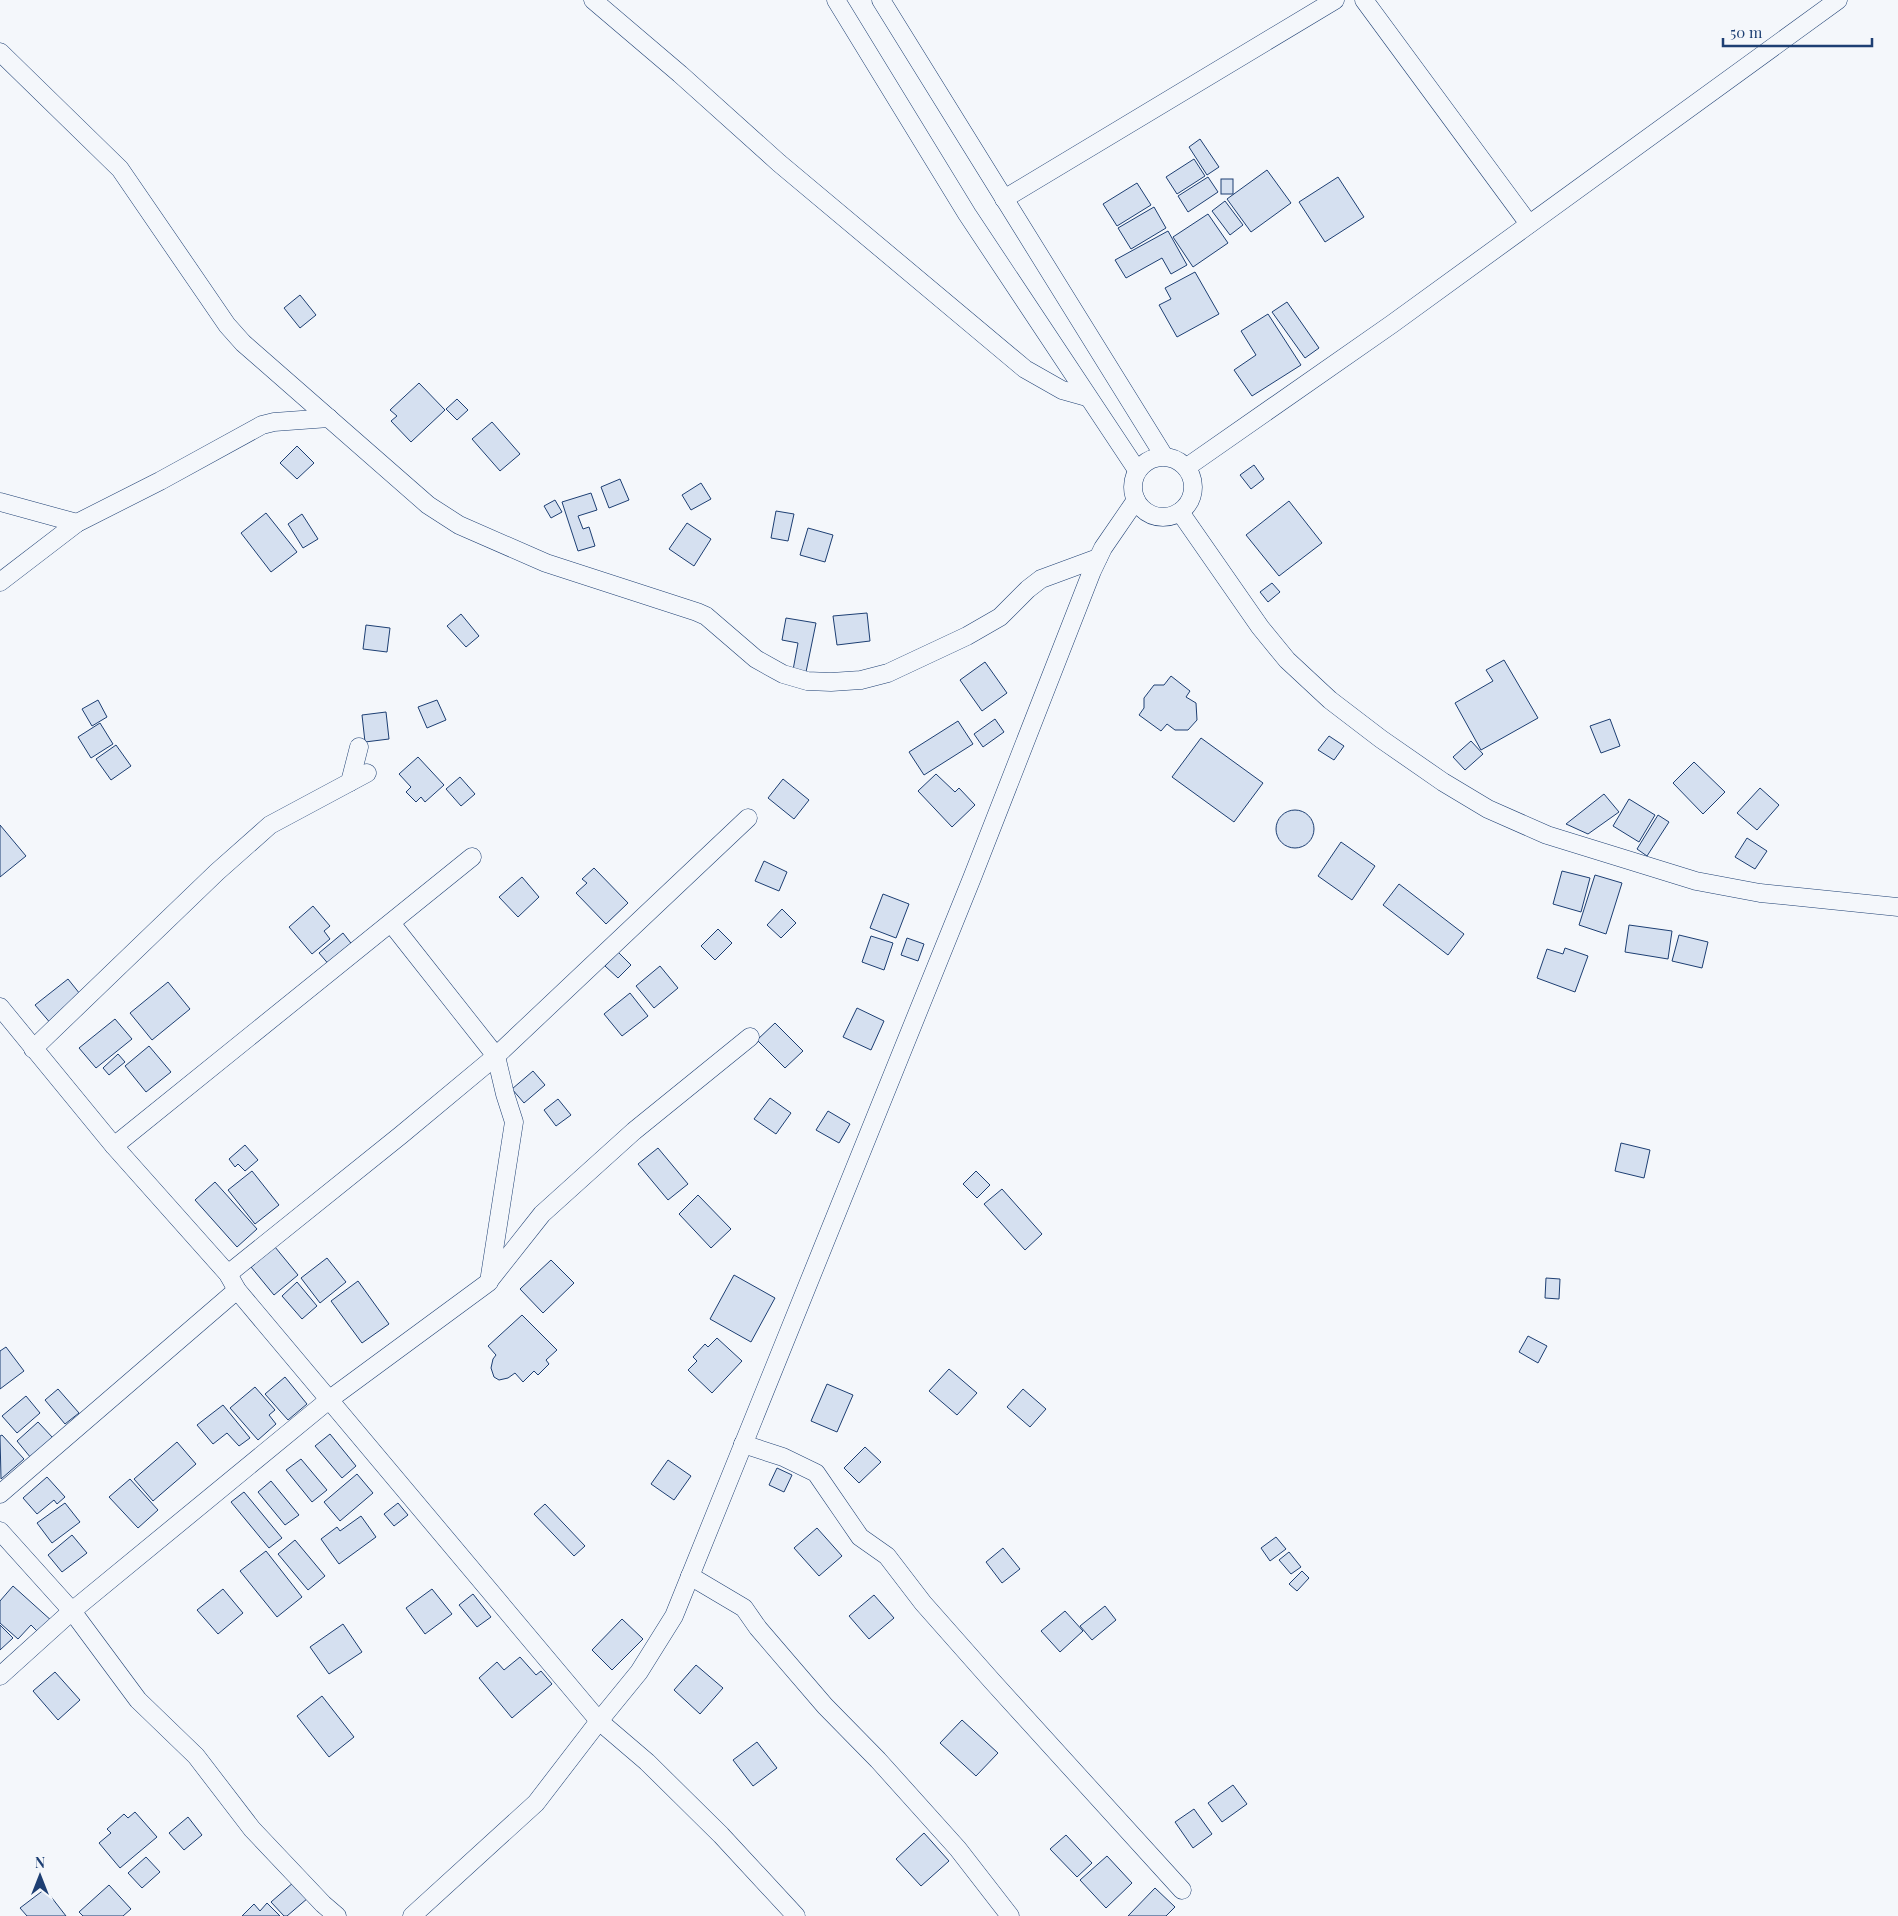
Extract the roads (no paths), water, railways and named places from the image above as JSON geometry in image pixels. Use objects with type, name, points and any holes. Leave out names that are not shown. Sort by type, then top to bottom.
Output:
[{"type":"street","points":[[594,0],[779,163],[1025,369],[1062,390],[1087,397]]},
{"type":"street","points":[[836,0],[967,214],[1137,470]]},
{"type":"street","points":[[881,0],[1164,456]]},
{"type":"street","points":[[1004,199],[1335,0]]},
{"type":"street","points":[[1364,0],[1529,224]]},
{"type":"street","points":[[1187,467],[1392,324],[1838,0]]},
{"type":"street","points":[[0,52],[120,169],[235,334],[428,505],[459,525],[546,563],[706,616],[756,659],[783,674],[808,681],[861,680],[888,673],[967,636],[1000,618],[1028,589],[1042,579],[1098,558]]},
{"type":"street","points":[[0,582],[77,523],[160,481],[262,425],[274,422],[329,418]]},
{"type":"street","points":[[1164,456],[1177,460],[1187,467],[1193,478],[1194,491],[1189,504],[1180,512],[1160,517],[1150,514],[1142,508],[1136,500],[1133,490],[1133,480],[1137,470],[1149,460],[1164,456]]},
{"type":"street","points":[[412,1916],[536,1803],[639,1672],[674,1616],[972,878],[1098,558],[1136,500]]},
{"type":"street","points":[[0,502],[77,523]]},
{"type":"street","points":[[1180,512],[1260,627],[1287,660],[1330,700],[1380,739],[1443,782],[1488,809],[1547,835],[1696,881],[1760,893],[1898,907]]},
{"type":"street","points":[[350,782],[359,747]]},
{"type":"street","points":[[34,1049],[217,872],[270,825],[367,773]]},
{"type":"street","points":[[228,1274],[496,1056],[748,818]]},
{"type":"street","points":[[114,1146],[472,857]]},
{"type":"street","points":[[391,922],[496,1056],[514,1122],[488,1282]]},
{"type":"street","points":[[0,1007],[114,1146],[228,1274],[237,1290],[599,1721],[647,1762],[721,1834],[796,1916]]},
{"type":"street","points":[[0,1676],[72,1610],[330,1399],[488,1282],[542,1214],[634,1131],[750,1037]]},
{"type":"street","points":[[0,1494],[237,1290]]},
{"type":"street","points":[[743,1444],[783,1457],[816,1473],[860,1537],[887,1556],[924,1603],[979,1666],[1182,1890]]},
{"type":"street","points":[[0,1531],[72,1610],[138,1700],[196,1756],[252,1829],[323,1904],[337,1916]]},
{"type":"street","points":[[690,1576],[744,1608],[758,1628],[825,1706],[878,1760],[958,1849],[1010,1916]]}]
